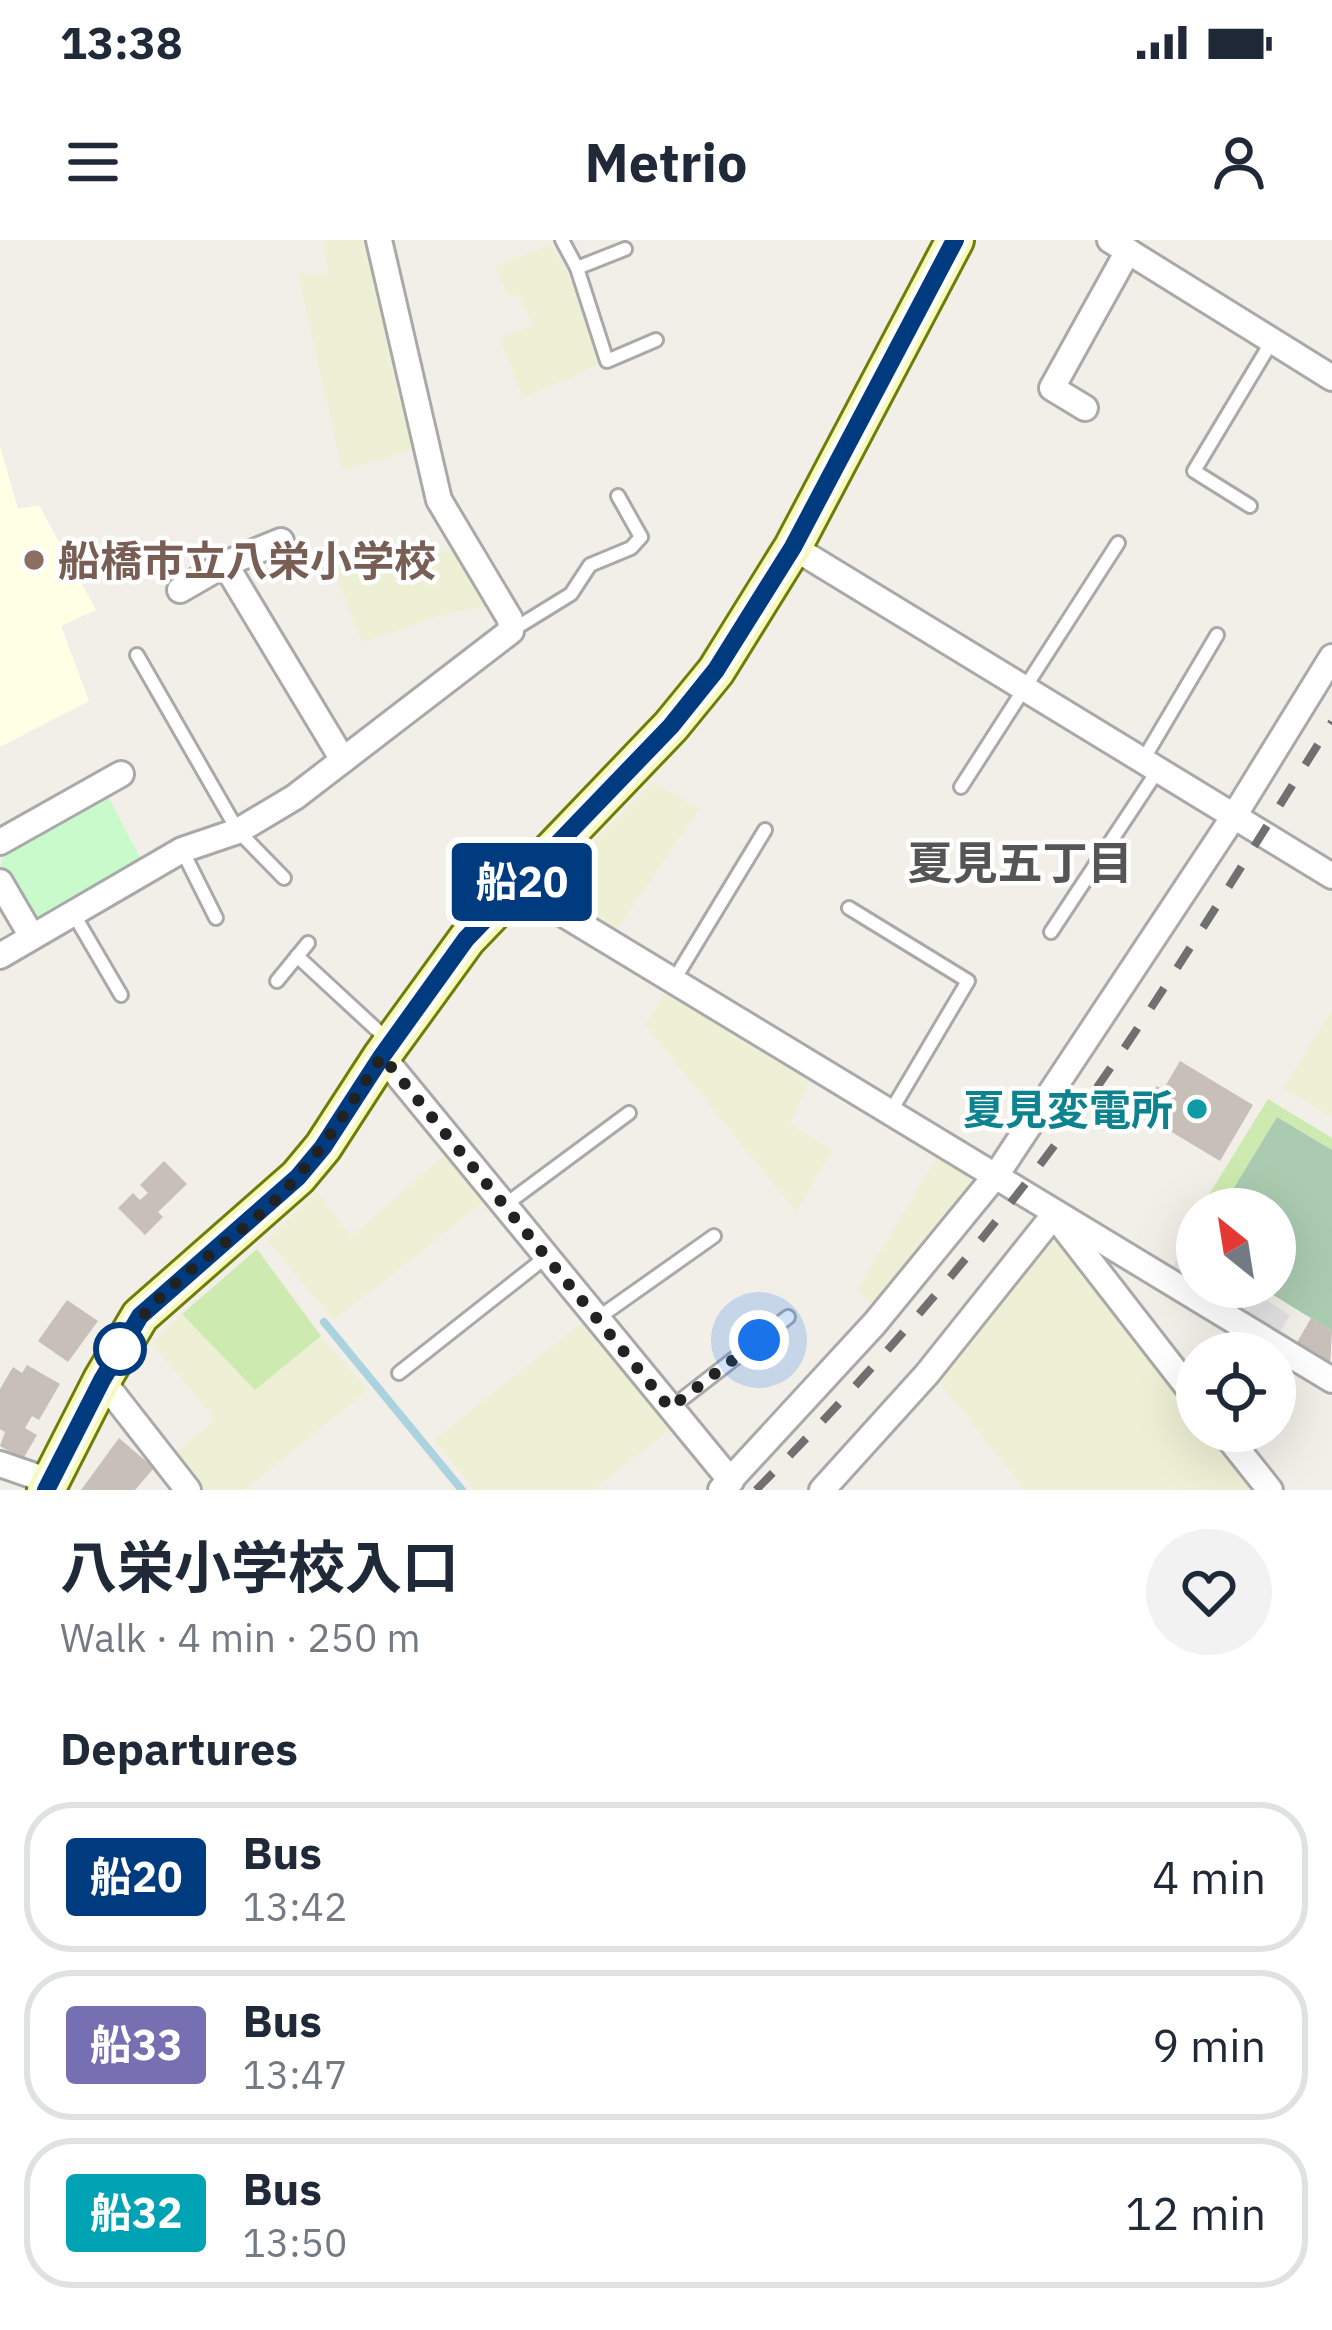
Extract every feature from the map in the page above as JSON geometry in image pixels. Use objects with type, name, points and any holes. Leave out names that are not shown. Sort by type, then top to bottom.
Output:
[{"type":"street","points":[[0,956],[182,850],[238,830],[295,797],[511,631],[510,619],[440,500],[379,240]]},
{"type":"street","points":[[0,1464],[48,1486],[140,1316],[298,1177],[466,939],[696,697],[793,547],[955,240]]},
{"type":"street","points":[[1085,408],[1052,388],[1124,244],[1332,378]]},
{"type":"street","points":[[180,590],[225,564],[281,541]]},
{"type":"street","points":[[793,547],[1332,876]]},
{"type":"street","points":[[225,564],[343,760]]},
{"type":"street","points":[[386,1049],[504,1205],[670,1408],[726,1486],[875,1322],[997,1174],[1234,816],[1332,657]]},
{"type":"street","points":[[0,842],[121,774]]},
{"type":"street","points":[[0,882],[31,935]]},
{"type":"street","points":[[517,886],[1332,1380]]},
{"type":"street","points":[[1054,1215],[1176,1373]]},
{"type":"street","points":[[822,1490],[928,1374],[1054,1215]]},
{"type":"street","points":[[102,1380],[188,1490]]},
{"type":"street","points":[[1239,1452],[1270,1490]]},
{"type":"lane","points":[[562,240],[577,268],[607,361],[656,340]]},
{"type":"lane","points":[[577,268],[625,249]]},
{"type":"lane","points":[[1250,506],[1194,471],[1272,341]]},
{"type":"lane","points":[[511,631],[571,594],[590,565],[632,548],[641,537],[617,496]]},
{"type":"lane","points":[[961,787],[1118,543]]},
{"type":"lane","points":[[1051,932],[1150,765],[1216,635]]},
{"type":"lane","points":[[137,655],[238,830],[284,878]]},
{"type":"lane","points":[[674,980],[765,830]]},
{"type":"lane","points":[[182,850],[216,918]]},
{"type":"lane","points":[[849,908],[968,981],[891,1111]]},
{"type":"lane","points":[[73,912],[121,995]]},
{"type":"lane","points":[[277,981],[308,943]]},
{"type":"lane","points":[[297,956],[386,1049]]},
{"type":"lane","points":[[504,1205],[629,1112]]},
{"type":"lane","points":[[597,1319],[714,1236]]},
{"type":"lane","points":[[399,1372],[546,1257]]},
{"type":"lane","points":[[670,1408],[788,1318]]},
{"type":"shaded area","points":[[323,240],[364,240],[415,450],[342,470],[298,274],[329,275]]},
{"type":"shaded area","points":[[551,244],[566,269],[600,364],[523,398],[500,338],[533,326],[519,294],[508,296],[495,266]]},
{"type":"shaded area","name":"船橋市立八栄小学校","points":[[0,446],[18,509],[39,505],[96,610],[61,626],[89,701],[0,747]]},
{"type":"shaded area","points":[[405,536],[414,560],[456,548],[491,605],[439,616],[362,642],[328,555]]},
{"type":"shaded area","points":[[653,782],[699,809],[615,932],[552,896],[547,887]]},
{"type":"shaded area","points":[[665,993],[809,1081],[790,1124],[832,1150],[796,1212],[645,1025]]},
{"type":"shaded area","points":[[1332,1009],[1332,1117],[1284,1088]]},
{"type":"shaded area","points":[[1277,1117],[1332,1150],[1332,1331],[1294,1308],[1296,1188],[1234,1188]]},
{"type":"shaded area","points":[[448,1152],[486,1200],[334,1320],[267,1240],[317,1191],[351,1237]]},
{"type":"shaded area","points":[[939,1154],[969,1175],[974,1185],[873,1305],[857,1290]]},
{"type":"shaded area","points":[[1053,1241],[1072,1254],[1176,1390],[1176,1452],[1224,1452],[1254,1490],[1025,1490],[939,1382]]},
{"type":"shaded area","points":[[1226,1308],[1279,1308],[1290,1315],[1280,1332],[1265,1332]]},
{"type":"shaded area","points":[[182,1314],[255,1389],[321,1336],[368,1390],[244,1490],[203,1490],[175,1454],[215,1419],[152,1344]]},
{"type":"shaded area","points":[[585,1320],[669,1430],[593,1490],[474,1490],[434,1440]]},
{"type":"green space","points":[[107,794],[143,864],[38,919],[27,915],[0,869],[5,847]]},
{"type":"green space","points":[[1268,1099],[1332,1138],[1332,1150],[1277,1117],[1234,1188],[1213,1188]]},
{"type":"green space","points":[[257,1249],[321,1336],[255,1390],[182,1314]]},
{"type":"building","name":"夏見変電所","points":[[1180,1061],[1253,1105],[1220,1161],[1140,1113],[1157,1086],[1163,1090]]},
{"type":"building","points":[[164,1161],[187,1184],[158,1212],[163,1217],[145,1235],[118,1208],[133,1193],[140,1200],[148,1193],[140,1185]]},
{"type":"building","points":[[67,1300],[98,1321],[68,1362],[38,1341]]},
{"type":"building","points":[[1311,1318],[1332,1331],[1330,1366],[1296,1347]]},
{"type":"building","points":[[27,1365],[60,1384],[39,1420],[32,1416],[25,1428],[37,1435],[23,1459],[0,1446],[5,1432],[0,1429],[0,1389],[13,1367],[22,1373]]},
{"type":"building","points":[[119,1438],[154,1468],[135,1490],[81,1490]]},
{"type":"waterway","points":[[324,1322],[462,1490]]},
{"type":"railway","points":[[756,1490],[904,1332],[1041,1164],[1152,1007],[1332,722]]},
{"type":"bus line","name":"船20","points":[[46,1490],[140,1316],[298,1177],[466,939],[671,726],[716,670],[793,547],[955,240]]},
{"type":"place","name":"船橋市立八栄小学校","points":[[34,560]]},
{"type":"place","name":"夏見変電所","points":[[1197,1109]]},
{"type":"district","name":"夏見五丁目","points":[[1020,862]]},
{"type":"route","points":[[120,1349],[140,1316],[298,1177],[382,1056],[670,1408],[759,1340]]}]
